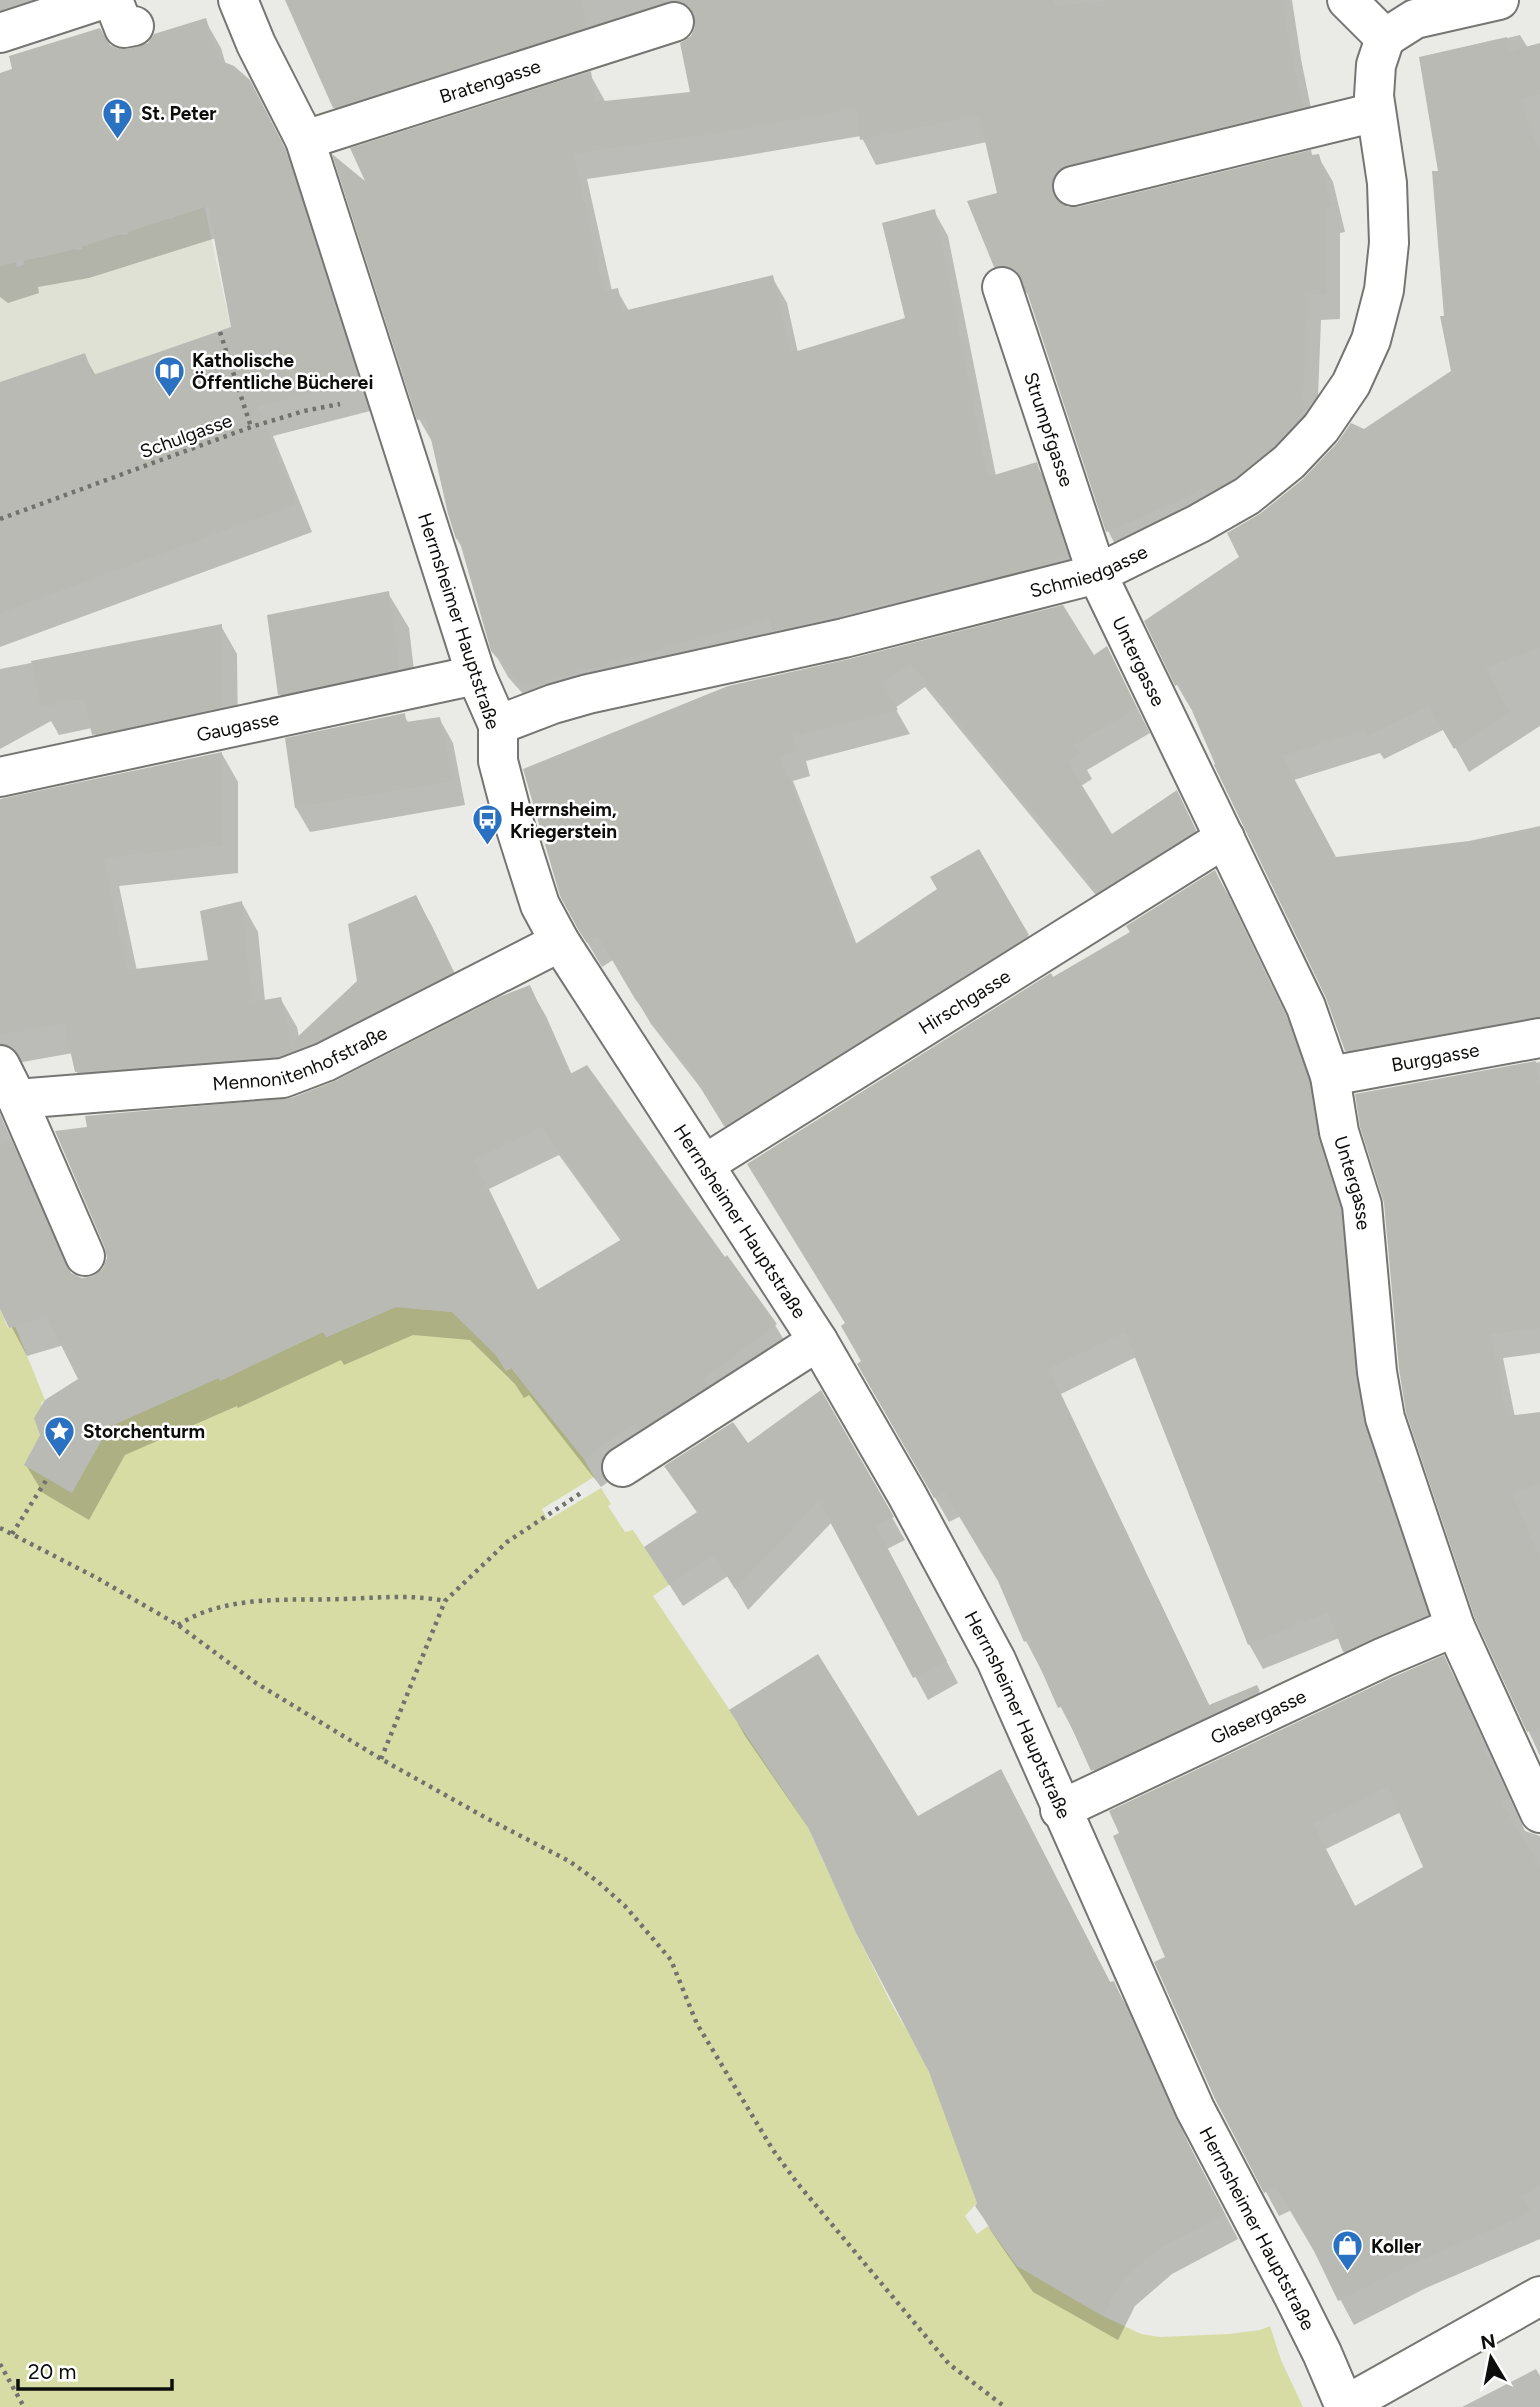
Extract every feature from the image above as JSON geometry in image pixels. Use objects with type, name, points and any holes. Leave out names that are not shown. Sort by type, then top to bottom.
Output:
[{"type":"street","points":[[0,33],[101,0]]},
{"type":"street","name":"Herrnsheimer Hauptstraße","points":[[238,0],[256,44],[304,140],[476,675],[498,725],[498,761],[514,826],[540,905],[560,942],[818,1340],[907,1495],[996,1660],[1060,1810],[1195,2109],[1293,2295],[1345,2406]]},
{"type":"street","points":[[1347,0],[1385,38],[1416,19],[1499,0]]},
{"type":"street","name":"Bratengasse","points":[[304,140],[674,22]]},
{"type":"street","name":"Schmiedgasse","points":[[498,725],[588,694],[844,638],[1097,574],[1198,524],[1247,496],[1297,454],[1321,428],[1351,384],[1371,340],[1384,290],[1389,243],[1387,183],[1374,96],[1376,65],[1385,38]]},
{"type":"street","points":[[1073,186],[1376,112]]},
{"type":"street","name":"Strumpfgasse","points":[[1002,287],[1097,574]]},
{"type":"street","name":"Untergasse","points":[[1097,574],[1306,1007],[1330,1076],[1339,1132],[1362,1205],[1377,1372],[1385,1418],[1455,1627],[1540,1814]]},
{"type":"street","name":"Gaugasse","points":[[0,777],[476,675]]},
{"type":"street","name":"Hirschgasse","points":[[705,1164],[1225,838]]},
{"type":"street","name":"Mennonitenhofstraße","points":[[17,1099],[283,1078],[325,1062],[560,942]]},
{"type":"street","name":"Burggasse","points":[[1330,1076],[1540,1038]]},
{"type":"street","points":[[0,1065],[85,1256]]},
{"type":"street","points":[[622,1466],[818,1340]]},
{"type":"street","name":"Glasergasse","points":[[1060,1810],[1384,1657],[1455,1627]]},
{"type":"street","points":[[1345,2406],[1540,2296]]},
{"type":"path","points":[[220,332],[251,427]]},
{"type":"path","name":"Schulgasse","points":[[0,519],[251,427],[304,411],[385,396]]},
{"type":"path","points":[[12,1534],[47,1479]]},
{"type":"path","points":[[381,1759],[445,1601],[507,1542],[568,1500]]},
{"type":"path","points":[[0,1528],[97,1578],[178,1625],[256,1683],[381,1759],[569,1861],[597,1881],[625,1906],[671,1960],[697,2024],[773,2150],[797,2184],[949,2364],[1005,2407]]},
{"type":"path","points":[[178,1625],[219,1606],[274,1600],[398,1596],[445,1601]]},
{"type":"path","points":[[0,2364],[24,2407]]},
{"type":"shaded area","points":[[202,195],[231,329],[120,366],[94,380],[85,353],[0,382],[0,266],[15,261],[17,267],[24,265],[23,258],[73,242],[76,250],[82,249],[79,240],[119,228],[121,235],[128,234],[126,226],[165,213],[168,219],[173,218]]},
{"type":"green space","points":[[396,1307],[452,1312],[496,1355],[506,1371],[511,1368],[584,1459],[594,1477],[542,1509],[548,1520],[601,1488],[611,1504],[608,1506],[625,1532],[633,1530],[669,1585],[653,1596],[807,1825],[856,1933],[892,2005],[919,2051],[943,2102],[977,2203],[965,2216],[977,2234],[988,2226],[1017,2266],[1103,2316],[1141,2334],[1160,2337],[1229,2334],[1270,2326],[1281,2360],[1303,2407],[0,2407],[0,1309],[8,1328],[15,1326],[45,1400],[41,1403],[43,1410],[103,1429],[218,1377],[220,1380],[323,1332],[327,1337]]},
{"type":"building","points":[[285,0],[582,0],[586,27],[333,108]]},
{"type":"building","points":[[672,0],[1053,0],[1056,6],[1111,0],[1282,0],[1302,107],[1068,165],[1057,171],[1052,181],[1052,191],[1058,202],[1068,207],[1078,207],[1311,150],[1312,155],[1319,154],[1332,206],[1326,207],[1327,294],[1307,295],[1303,404],[1309,406],[1274,446],[1235,478],[1208,493],[1204,486],[1183,499],[1106,532],[1023,280],[1017,271],[1007,266],[994,267],[967,201],[997,193],[979,115],[860,140],[856,109],[574,154],[604,291],[618,288],[623,311],[773,275],[791,353],[905,318],[882,223],[935,209],[988,477],[1037,462],[1068,556],[1045,565],[773,631],[769,619],[523,687],[491,651],[459,539],[456,539],[448,514],[426,417],[417,420],[332,154],[365,181],[350,148],[591,71],[595,102],[690,92],[680,43],[691,36],[695,27],[695,16],[688,5]]},
{"type":"building","points":[[206,18],[219,60],[234,66],[250,80],[285,148],[359,382],[258,407],[297,504],[0,613],[0,382],[85,353],[93,375],[231,327],[208,206],[72,250],[0,266],[0,73],[12,69],[9,56],[100,28],[110,45],[128,49],[148,43],[154,34]]},
{"type":"building","points":[[1507,37],[1510,51],[1540,43],[1540,94],[1520,99],[1540,153],[1540,647],[1486,668],[1510,713],[1454,749],[1429,706],[1368,736],[1365,730],[1282,756],[1336,857],[1469,841],[1540,826],[1540,1017],[1345,1051],[1326,998],[1214,765],[1180,683],[1175,686],[1144,621],[1239,557],[1227,533],[1261,513],[1303,479],[1337,443],[1351,423],[1364,429],[1451,371],[1440,316],[1444,316],[1432,171],[1438,171],[1419,57]]},
{"type":"building","points":[[389,591],[399,669],[278,695],[267,615]]},
{"type":"building","points":[[1063,605],[1094,655],[1107,646],[1137,708],[1074,745],[1080,754],[1067,761],[1112,834],[1177,790],[1196,830],[1098,892],[910,663],[882,682],[898,710],[793,736],[797,751],[780,756],[854,945],[937,889],[930,877],[979,849],[1029,935],[724,1126],[687,1066],[635,999],[598,936],[587,943],[579,931],[560,896],[523,769],[728,686],[849,659]]},
{"type":"building","points":[[222,624],[222,707],[92,735],[84,698],[41,707],[31,661]]},
{"type":"building","points":[[405,713],[406,722],[440,717],[453,781],[295,808],[285,738]]},
{"type":"building","points":[[222,752],[223,845],[104,858],[127,970],[208,960],[200,911],[242,901],[252,1002],[281,997],[291,1043],[357,981],[348,924],[416,895],[453,972],[316,1042],[278,1056],[75,1072],[64,1023],[0,1035],[0,799]]},
{"type":"building","points":[[1215,870],[1286,1015],[1309,1081],[1318,1138],[1340,1209],[1355,1374],[1363,1422],[1428,1615],[1343,1652],[1328,1612],[1248,1645],[1125,1332],[1048,1369],[1209,1705],[1257,1685],[1260,1691],[1091,1771],[1062,1706],[1058,1708],[1028,1640],[1024,1642],[998,1581],[945,1493],[934,1498],[857,1364],[861,1361],[841,1326],[845,1323],[747,1164],[1051,973],[1053,977],[1130,932],[1126,926]]},
{"type":"building","points":[[530,985],[570,1074],[587,1065],[725,1257],[727,1255],[777,1324],[703,1379],[708,1386],[639,1430],[634,1423],[584,1459],[511,1368],[506,1371],[496,1355],[452,1312],[396,1307],[326,1337],[323,1332],[220,1381],[219,1378],[109,1427],[72,1493],[24,1465],[40,1435],[34,1418],[45,1400],[78,1379],[47,1317],[9,1328],[0,1309],[0,1145],[11,1140],[65,1265],[71,1273],[82,1278],[93,1276],[103,1268],[107,1258],[105,1248],[55,1131],[87,1127],[85,1116],[291,1098],[335,1081],[499,997]],"holes":[[[542,1127],[622,1239],[537,1290],[474,1160]]]},
{"type":"building","points":[[1536,1061],[1540,1084],[1540,1328],[1491,1334],[1507,1416],[1540,1412],[1540,1484],[1512,1493],[1540,1558],[1540,1727],[1527,1732],[1475,1619],[1406,1413],[1399,1369],[1384,1203],[1360,1127],[1355,1094]]},
{"type":"building","points":[[821,1390],[894,1517],[876,1526],[947,1661],[913,1678],[819,1501],[735,1589],[714,1555],[669,1585],[644,1547],[697,1512],[664,1466],[733,1422],[748,1443]]},
{"type":"building","points":[[818,1654],[918,1816],[1001,1769],[1110,1982],[1114,1981],[1175,2118],[1225,2214],[1157,2250],[1122,2281],[1103,2316],[1017,2266],[975,2206],[977,2203],[929,2072],[856,1933],[807,1825],[729,1710]]},
{"type":"building","points":[[1444,1655],[1486,1748],[1483,1749],[1509,1797],[1501,1802],[1540,1867],[1540,2184],[1522,2197],[1532,2212],[1412,2264],[1338,2301],[1314,2251],[1276,2187],[1264,2193],[1215,2099],[1154,1962],[1165,1957],[1113,1836],[1119,1833],[1109,1811]],"holes":[[[1388,1787],[1423,1867],[1355,1906],[1313,1824]]]},
{"type":"place","name":"St. Peter","points":[[118,140]]},
{"type":"place","name":"Katholische Öffentliche Bücherei","points":[[169,398]]},
{"type":"place","name":"Herrnsheim, Kriegerstein","points":[[487,847]]},
{"type":"place","name":"Storchenturm","points":[[60,1458]]},
{"type":"place","name":"Koller","points":[[1348,2273]]}]
